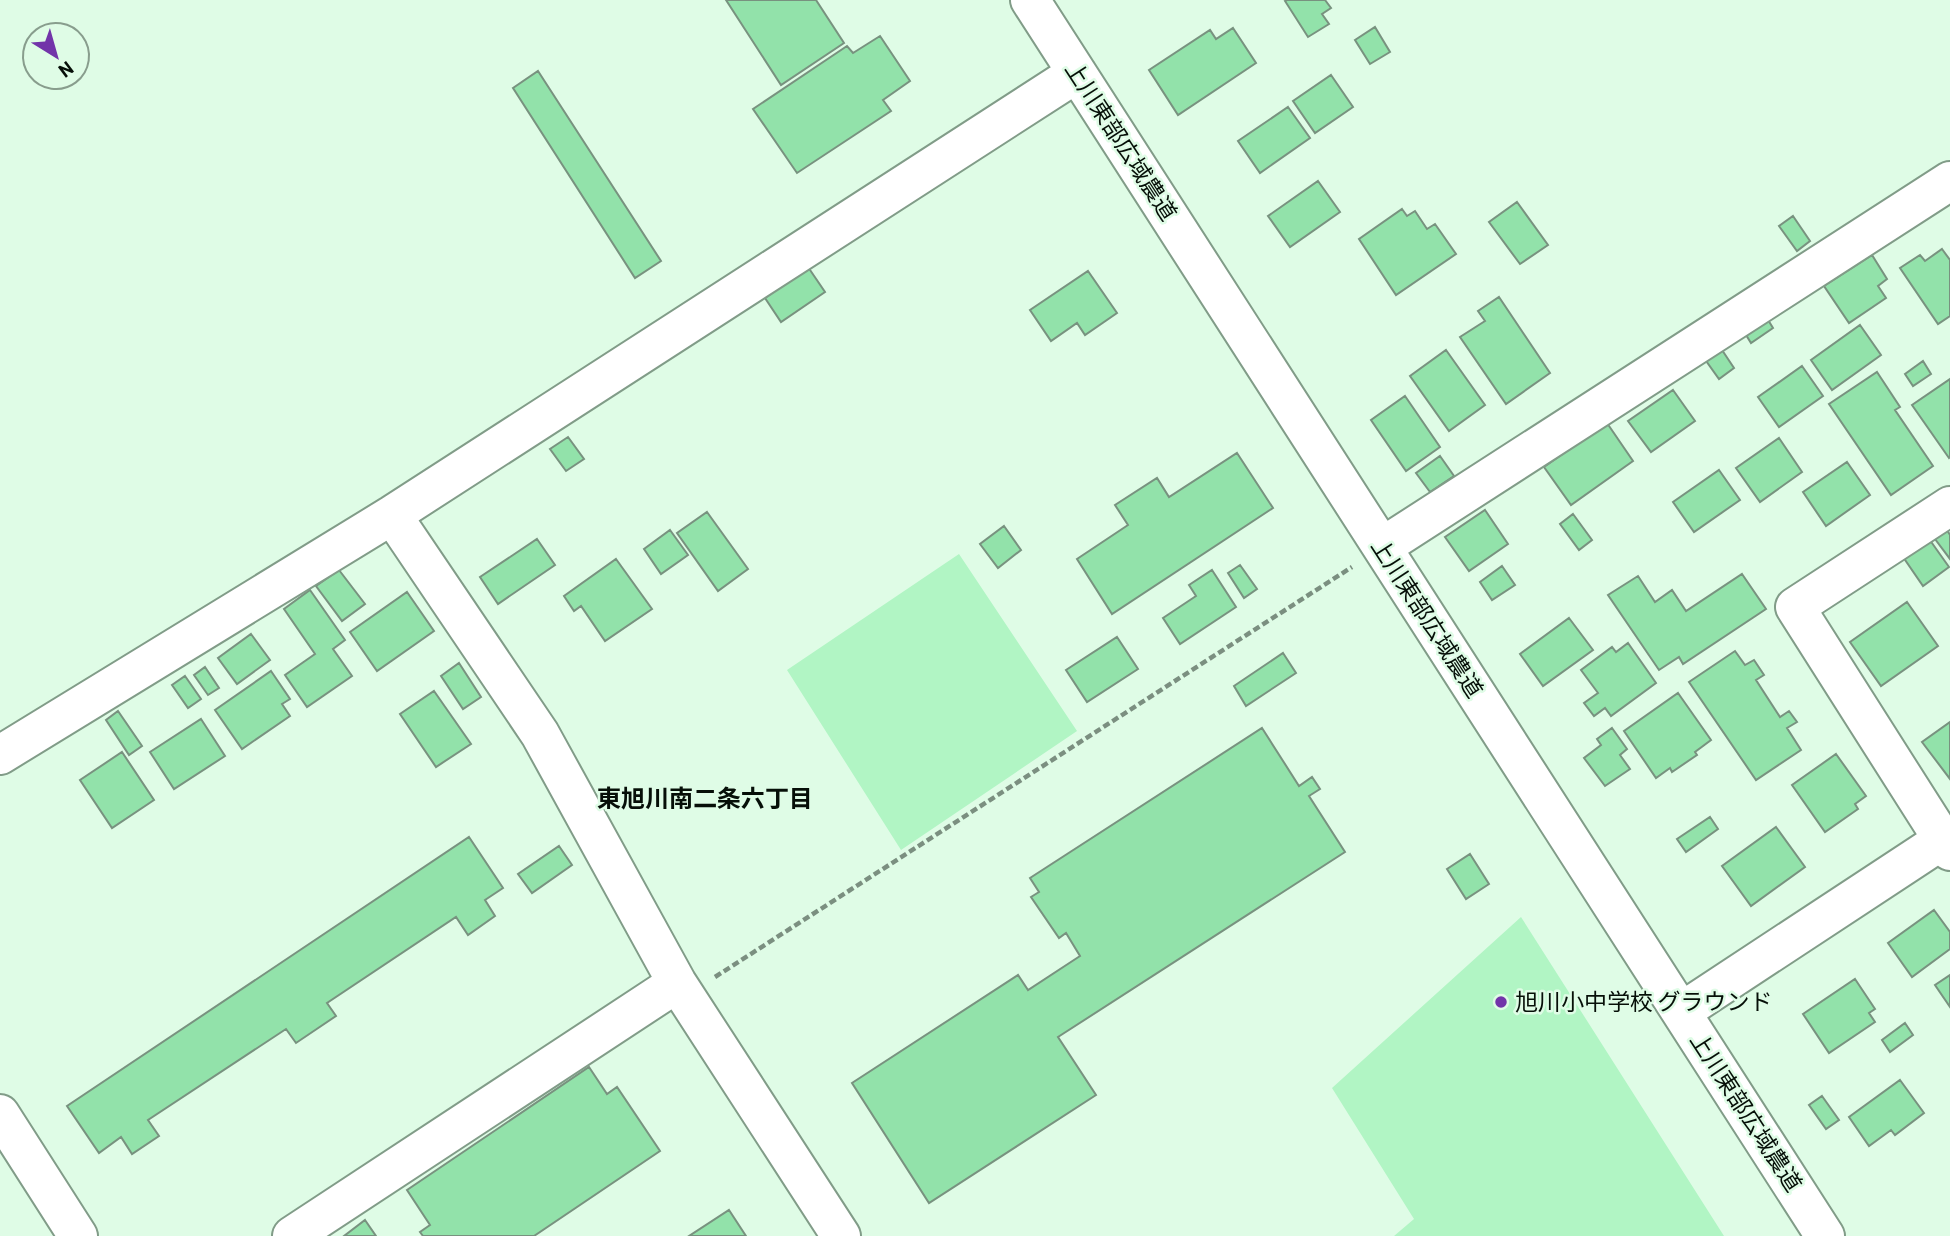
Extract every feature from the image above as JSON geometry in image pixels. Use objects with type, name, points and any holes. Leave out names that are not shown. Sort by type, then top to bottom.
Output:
[{"type":"street","name":"上川東部広域農道","points":[[1030,0],[1825,1236]]},
{"type":"street","points":[[0,754],[392,515],[1077,73]]},
{"type":"street","points":[[1382,547],[1950,181]]},
{"type":"street","points":[[1681,1012],[1948,842],[1796,607],[1950,506]]},
{"type":"street","points":[[392,515],[541,734],[677,982],[841,1236]]},
{"type":"street","points":[[292,1236],[677,982]]},
{"type":"street","points":[[0,1114],[78,1236]]},
{"type":"path","points":[[715,977],[1382,547]]},
{"type":"green space","points":[[959,554],[1077,731],[901,850],[787,670]]},
{"type":"green space","name":"旭川小中学校 グラウンド","points":[[1521,917],[1724,1236],[1394,1236],[1414,1219],[1332,1088]]},
{"type":"building","points":[[726,0],[816,0],[844,43],[781,85]]},
{"type":"building","points":[[1325,0],[1331,8],[1322,14],[1329,24],[1308,37],[1285,1]]},
{"type":"building","points":[[1375,27],[1390,52],[1370,64],[1355,40]]},
{"type":"building","points":[[1233,28],[1256,63],[1178,115],[1149,70],[1210,30],[1216,39]]},
{"type":"building","points":[[880,36],[910,81],[883,100],[891,111],[797,173],[753,109],[847,46],[853,53]]},
{"type":"building","points":[[538,71],[661,261],[635,278],[513,88]]},
{"type":"building","points":[[1331,75],[1353,107],[1315,133],[1293,101]]},
{"type":"building","points":[[1288,107],[1310,138],[1260,173],[1238,141]]},
{"type":"building","points":[[1318,181],[1340,212],[1290,247],[1268,216]]},
{"type":"building","points":[[1517,202],[1548,245],[1520,264],[1489,222]]},
{"type":"building","points":[[1402,209],[1407,216],[1415,211],[1427,229],[1435,224],[1456,254],[1396,295],[1359,239]]},
{"type":"building","points":[[1793,216],[1810,241],[1797,251],[1779,226]]},
{"type":"building","points":[[1942,249],[1950,260],[1950,316],[1938,324],[1900,268],[1920,255],[1925,261]]},
{"type":"building","points":[[1872,255],[1887,279],[1878,286],[1886,298],[1849,323],[1824,286]]},
{"type":"building","points":[[808,267],[825,292],[781,322],[765,298]]},
{"type":"building","points":[[1088,271],[1117,313],[1085,335],[1077,323],[1051,341],[1030,310]]},
{"type":"building","points":[[1499,297],[1550,373],[1506,404],[1460,337],[1485,321],[1478,311]]},
{"type":"building","points":[[1765,315],[1773,328],[1751,343],[1743,330]]},
{"type":"building","points":[[1860,325],[1881,355],[1832,390],[1811,360]]},
{"type":"building","points":[[1720,347],[1734,368],[1719,379],[1704,358]]},
{"type":"building","points":[[1446,350],[1485,405],[1449,431],[1410,376]]},
{"type":"building","points":[[1923,361],[1931,374],[1913,386],[1905,374]]},
{"type":"building","points":[[1802,366],[1823,396],[1779,427],[1758,397]]},
{"type":"building","points":[[1877,372],[1900,407],[1895,410],[1933,466],[1891,495],[1829,404]]},
{"type":"building","points":[[1950,379],[1950,457],[1949,458],[1912,405]]},
{"type":"building","points":[[1673,390],[1695,421],[1651,452],[1628,421]]},
{"type":"building","points":[[1405,396],[1440,447],[1406,471],[1371,420]]},
{"type":"building","points":[[1607,423],[1633,461],[1571,505],[1544,467]]},
{"type":"building","points":[[568,437],[584,459],[566,471],[550,449]]},
{"type":"building","points":[[1779,438],[1802,472],[1760,502],[1736,468]]},
{"type":"building","points":[[1237,453],[1273,508],[1112,614],[1077,559],[1128,525],[1115,505],[1157,478],[1169,497]]},
{"type":"building","points":[[1440,456],[1454,476],[1430,492],[1416,473]]},
{"type":"building","points":[[1847,462],[1870,495],[1826,526],[1803,492]]},
{"type":"building","points":[[1719,470],[1740,500],[1694,532],[1673,502]]},
{"type":"building","points":[[1485,510],[1508,544],[1469,571],[1445,537]]},
{"type":"building","points":[[707,512],[748,569],[718,591],[677,533]]},
{"type":"building","points":[[1573,514],[1592,540],[1579,550],[1560,524]]},
{"type":"building","points":[[1004,526],[1021,550],[998,568],[980,544]]},
{"type":"building","points":[[670,530],[688,555],[661,574],[644,549]]},
{"type":"building","points":[[1947,530],[1950,535],[1950,559],[1935,539]]},
{"type":"building","points":[[1927,536],[1949,567],[1923,586],[1901,554]]},
{"type":"building","points":[[537,539],[555,565],[498,604],[480,577]]},
{"type":"building","points":[[616,559],[652,609],[605,641],[581,606],[574,611],[564,596]]},
{"type":"building","points":[[1240,565],[1257,589],[1244,598],[1228,573]]},
{"type":"building","points":[[1502,566],[1515,585],[1492,600],[1480,582]]},
{"type":"building","points":[[339,570],[365,604],[342,621],[316,586]]},
{"type":"building","points":[[1212,570],[1236,607],[1180,644],[1163,618],[1196,596],[1189,585]]},
{"type":"building","points":[[1742,574],[1766,609],[1683,664],[1679,657],[1659,670],[1608,595],[1638,576],[1655,602],[1672,590],[1686,611]]},
{"type":"building","points":[[310,590],[345,640],[333,649],[352,676],[307,707],[285,675],[315,654],[284,609]]},
{"type":"building","points":[[407,592],[434,631],[377,671],[350,632]]},
{"type":"building","points":[[1907,602],[1938,646],[1881,686],[1850,642]]},
{"type":"building","points":[[1569,618],[1593,650],[1543,686],[1520,654]]},
{"type":"building","points":[[251,634],[270,660],[237,684],[218,658]]},
{"type":"building","points":[[1117,637],[1138,669],[1087,702],[1066,670]]},
{"type":"building","points":[[1628,643],[1656,683],[1611,716],[1605,708],[1594,716],[1584,703],[1598,693],[1581,670],[1612,647],[1616,652]]},
{"type":"building","points":[[1735,651],[1745,665],[1754,660],[1764,675],[1756,680],[1780,717],[1789,711],[1797,722],[1787,728],[1801,750],[1756,780],[1689,682]]},
{"type":"building","points":[[1283,653],[1296,673],[1246,706],[1234,686]]},
{"type":"building","points":[[459,663],[481,697],[463,709],[441,676]]},
{"type":"building","points":[[205,667],[219,688],[208,695],[194,675]]},
{"type":"building","points":[[271,671],[290,699],[282,704],[290,716],[242,749],[215,710]]},
{"type":"building","points":[[185,676],[201,699],[188,708],[172,685]]},
{"type":"building","points":[[434,691],[471,744],[436,767],[400,714]]},
{"type":"building","points":[[1678,693],[1711,740],[1695,752],[1697,755],[1672,772],[1670,768],[1656,778],[1624,731]]},
{"type":"building","points":[[118,711],[142,746],[129,755],[106,720]]},
{"type":"building","points":[[201,719],[225,756],[174,789],[150,752]]},
{"type":"building","points":[[1950,722],[1950,779],[1922,742]]},
{"type":"building","points":[[1262,728],[1299,786],[1312,777],[1320,789],[1309,796],[1345,852],[1058,1037],[1096,1095],[929,1203],[852,1083],[1018,975],[1028,990],[1080,956],[1066,933],[1059,938],[1031,897],[1039,892],[1030,878]]},
{"type":"building","points":[[1612,728],[1627,749],[1620,755],[1630,769],[1605,786],[1584,758],[1601,745],[1597,739]]},
{"type":"building","points":[[122,752],[154,800],[112,828],[80,780]]},
{"type":"building","points":[[1836,754],[1866,796],[1855,804],[1858,809],[1825,832],[1792,785]]},
{"type":"building","points":[[1710,817],[1718,829],[1686,852],[1677,839]]},
{"type":"building","points":[[1776,827],[1805,867],[1751,906],[1722,866]]},
{"type":"building","points":[[469,837],[503,888],[485,900],[495,916],[468,935],[456,917],[327,1003],[336,1016],[296,1043],[286,1029],[148,1120],[159,1136],[132,1154],[121,1137],[99,1153],[67,1106]]},
{"type":"building","points":[[559,846],[572,865],[532,893],[518,874]]},
{"type":"building","points":[[1470,854],[1489,884],[1466,899],[1447,869]]},
{"type":"building","points":[[1934,910],[1950,932],[1950,949],[1912,977],[1888,943]]},
{"type":"building","points":[[1950,975],[1950,1007],[1935,985]]},
{"type":"building","points":[[1855,979],[1875,1009],[1869,1013],[1875,1022],[1829,1053],[1803,1014]]},
{"type":"building","points":[[1905,1023],[1913,1035],[1890,1052],[1882,1040]]},
{"type":"building","points":[[589,1067],[607,1094],[617,1087],[660,1151],[534,1236],[423,1236],[420,1232],[430,1225],[407,1190]]},
{"type":"building","points":[[1900,1080],[1924,1113],[1895,1135],[1891,1130],[1869,1146],[1849,1117]]},
{"type":"building","points":[[1822,1096],[1839,1120],[1826,1129],[1809,1105]]},
{"type":"building","points":[[729,1210],[746,1236],[689,1236]]},
{"type":"building","points":[[365,1220],[376,1236],[344,1236]]},
{"type":"place","name":"旭川小中学校 グラウンド","points":[[1501,1002]]},
{"type":"district","name":"東旭川南二条六丁目","points":[[705,799]]}]
